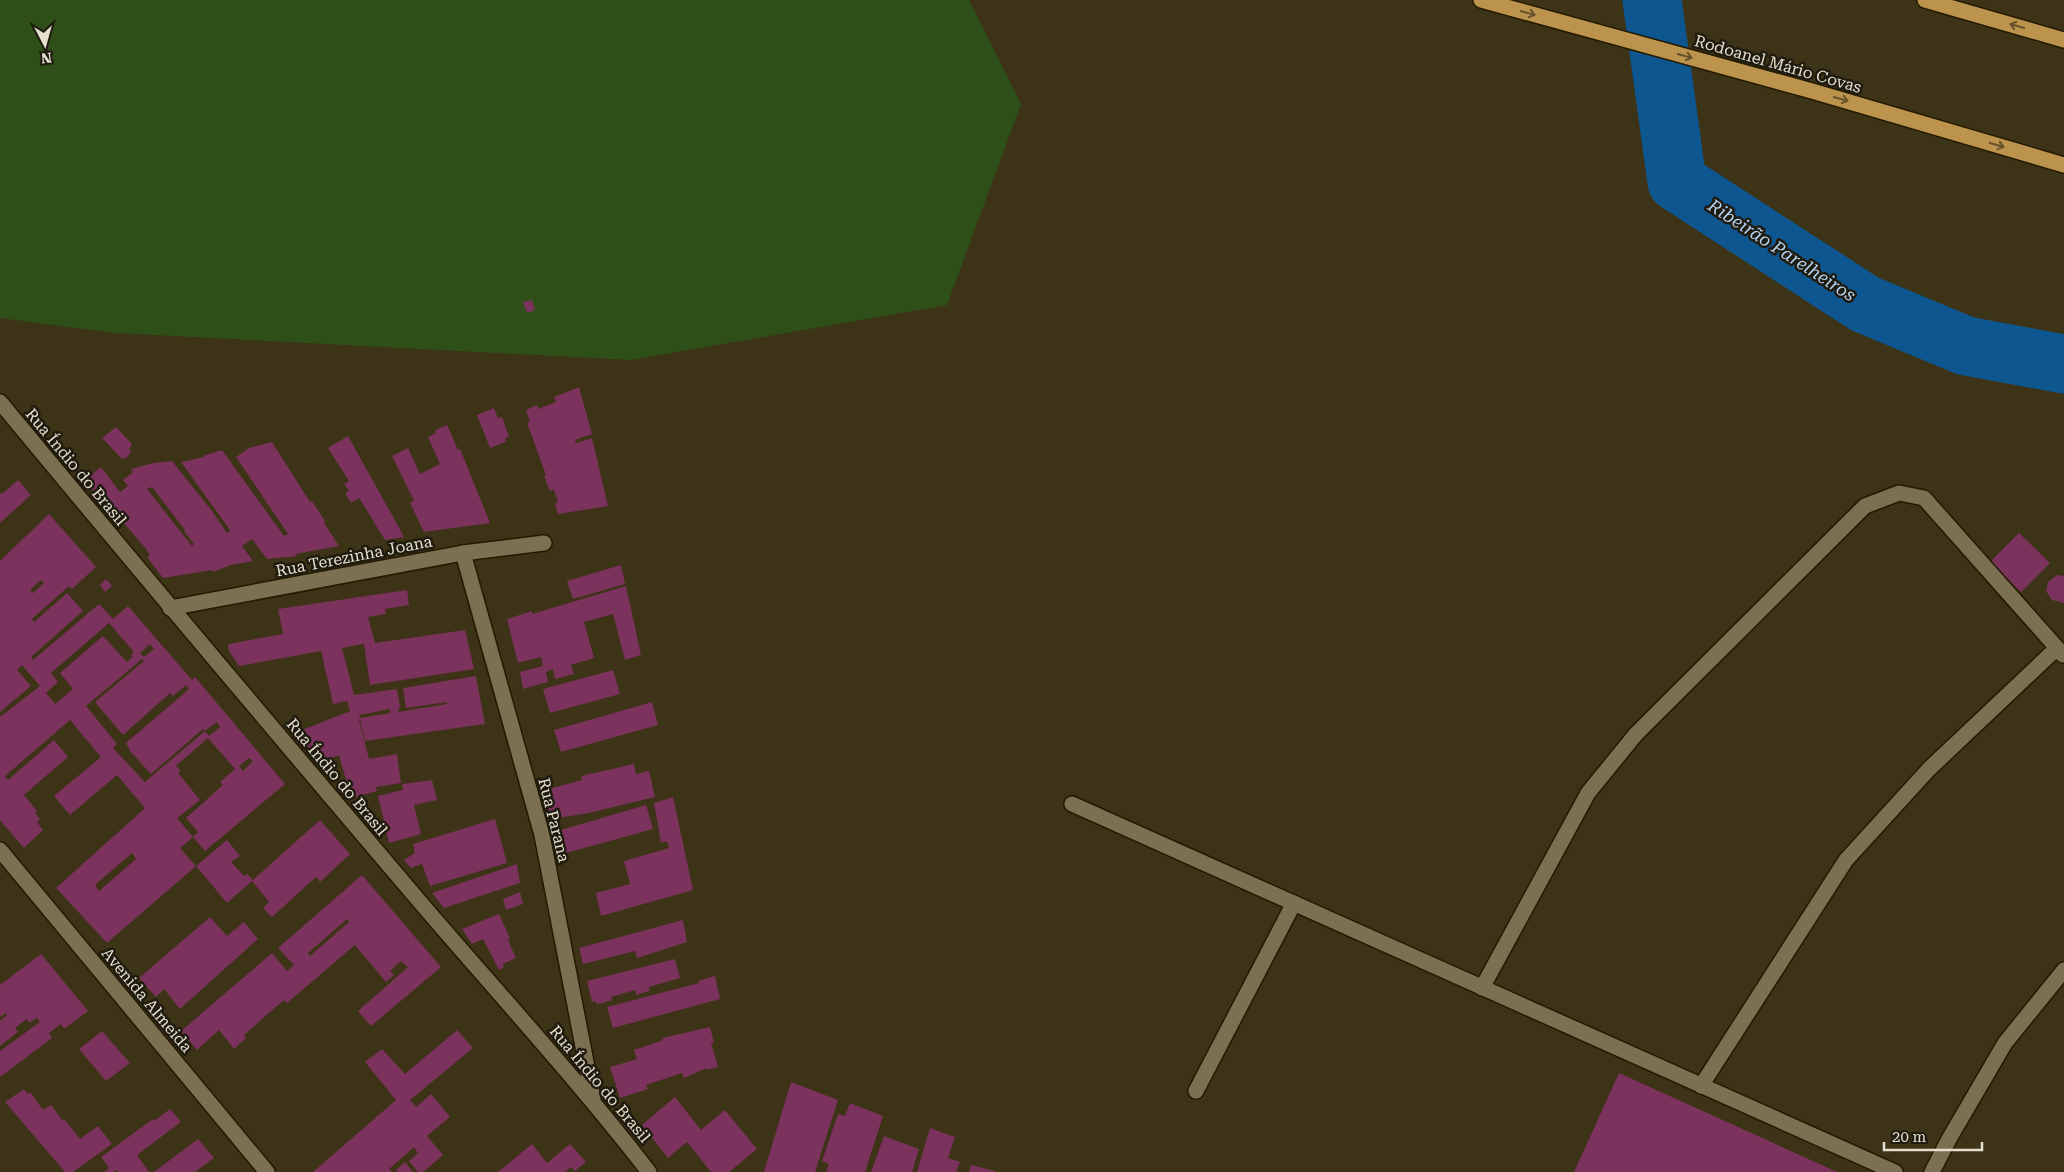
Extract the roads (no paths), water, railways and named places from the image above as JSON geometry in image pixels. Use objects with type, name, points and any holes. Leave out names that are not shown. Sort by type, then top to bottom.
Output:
[{"type":"highway","name":"Rodoanel Mário Covas","points":[[1481,0],[1812,91],[2064,165]]},
{"type":"highway","points":[[1925,0],[2064,40]]},
{"type":"street","name":"Rua Índio do Brasil","points":[[0,402],[170,608],[462,951],[593,1100],[649,1172]]},
{"type":"street","points":[[1482,988],[1588,793],[1636,734],[1865,506],[1898,493],[1924,498],[2061,652],[1929,769],[1846,860],[1701,1086]]},
{"type":"street","name":"Rua Terezinha Joana","points":[[170,608],[463,553],[544,543]]},
{"type":"street","name":"Rua Parana","points":[[463,553],[542,835],[593,1100]]},
{"type":"street","points":[[1072,804],[1895,1172]]},
{"type":"street","name":"Avenida Almeida","points":[[0,850],[267,1172]]},
{"type":"street","points":[[1196,1091],[1294,903]]},
{"type":"street","points":[[1932,1172],[1949,1139],[2006,1043],[2064,970]]},
{"type":"waterway","name":"Ribeirão Parelheiros","points":[[1652,0],[1677,182],[1865,304],[1966,346],[2064,364]]}]
